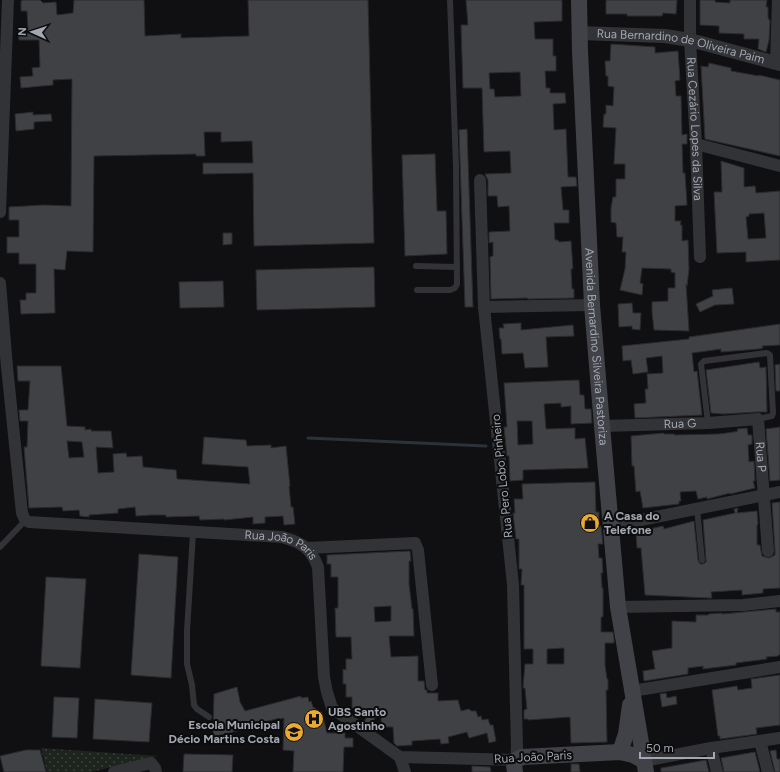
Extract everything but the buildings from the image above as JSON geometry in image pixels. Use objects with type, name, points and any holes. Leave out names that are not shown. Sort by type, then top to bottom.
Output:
[{"type":"main road","name":"Avenida Bernardino Silveira Pastoriza","points":[[579,0],[579,33],[592,304],[602,426],[618,607],[645,766]]},
{"type":"main road","name":"Avenida Bernardino Silveira Pastoriza","points":[[620,752],[626,734],[632,691]]},
{"type":"main road","name":"Rua João Paris","points":[[515,766],[522,757],[620,752],[633,755],[645,766]]},
{"type":"street","points":[[0,212],[8,0]]},
{"type":"street","name":"Rua Cezário Lopes da Silva","points":[[690,0],[690,40],[696,144],[700,257]]},
{"type":"street","points":[[778,0],[778,64]]},
{"type":"street","name":"Rua Bernardino de Oliveira Paim","points":[[579,33],[665,36],[690,40],[778,64]]},
{"type":"street","points":[[696,144],[780,166]]},
{"type":"street","name":"Rua Pero Lobo Pinheiro","points":[[480,180],[484,307],[513,585],[517,748],[515,766]]},
{"type":"street","points":[[0,283],[3,367],[22,513],[25,520]]},
{"type":"street","points":[[484,307],[592,304]]},
{"type":"street","name":"Rua G","points":[[602,426],[708,423],[758,419]]},
{"type":"street","name":"Rua P","points":[[758,419],[768,551]]},
{"type":"street","points":[[611,526],[780,492]]},
{"type":"street","name":"Rua João Paris","points":[[25,520],[29,522],[193,533],[282,537],[295,540],[314,555],[318,567],[324,677],[332,708],[400,757],[515,766]]},
{"type":"street","points":[[307,548],[415,543],[418,550],[432,685]]},
{"type":"street","points":[[618,607],[743,605],[780,601]]},
{"type":"street","points":[[632,691],[780,667]]},
{"type":"street","points":[[645,766],[711,748],[780,738]]},
{"type":"street","points":[[760,741],[768,772]]},
{"type":"street","points":[[711,748],[717,772]]},
{"type":"street","points":[[400,757],[405,772]]},
{"type":"street","points":[[114,772],[153,768]]},
{"type":"lane","points":[[417,290],[450,290],[455,288],[457,284],[456,166],[450,0]]},
{"type":"lane","points":[[416,266],[457,267]]},
{"type":"lane","points":[[708,423],[701,364],[704,361],[767,353],[770,355],[773,413],[769,418],[758,419]]},
{"type":"lane","points":[[697,508],[702,560]]},
{"type":"lane","points":[[0,547],[25,520]]},
{"type":"lane","points":[[193,533],[187,664],[192,685],[194,705],[197,709],[209,717]]},
{"type":"shaded area","points":[[41,748],[158,756],[91,772],[47,772]]},
{"type":"waterway","points":[[308,438],[486,446]]},
{"type":"place","name":"A Casa do Telefone","points":[[590,523]]},
{"type":"place","name":"UBS Santo Agostinho","points":[[314,719]]},
{"type":"place","name":"Escola Municipal Décio Martins Costa","points":[[294,732]]}]
